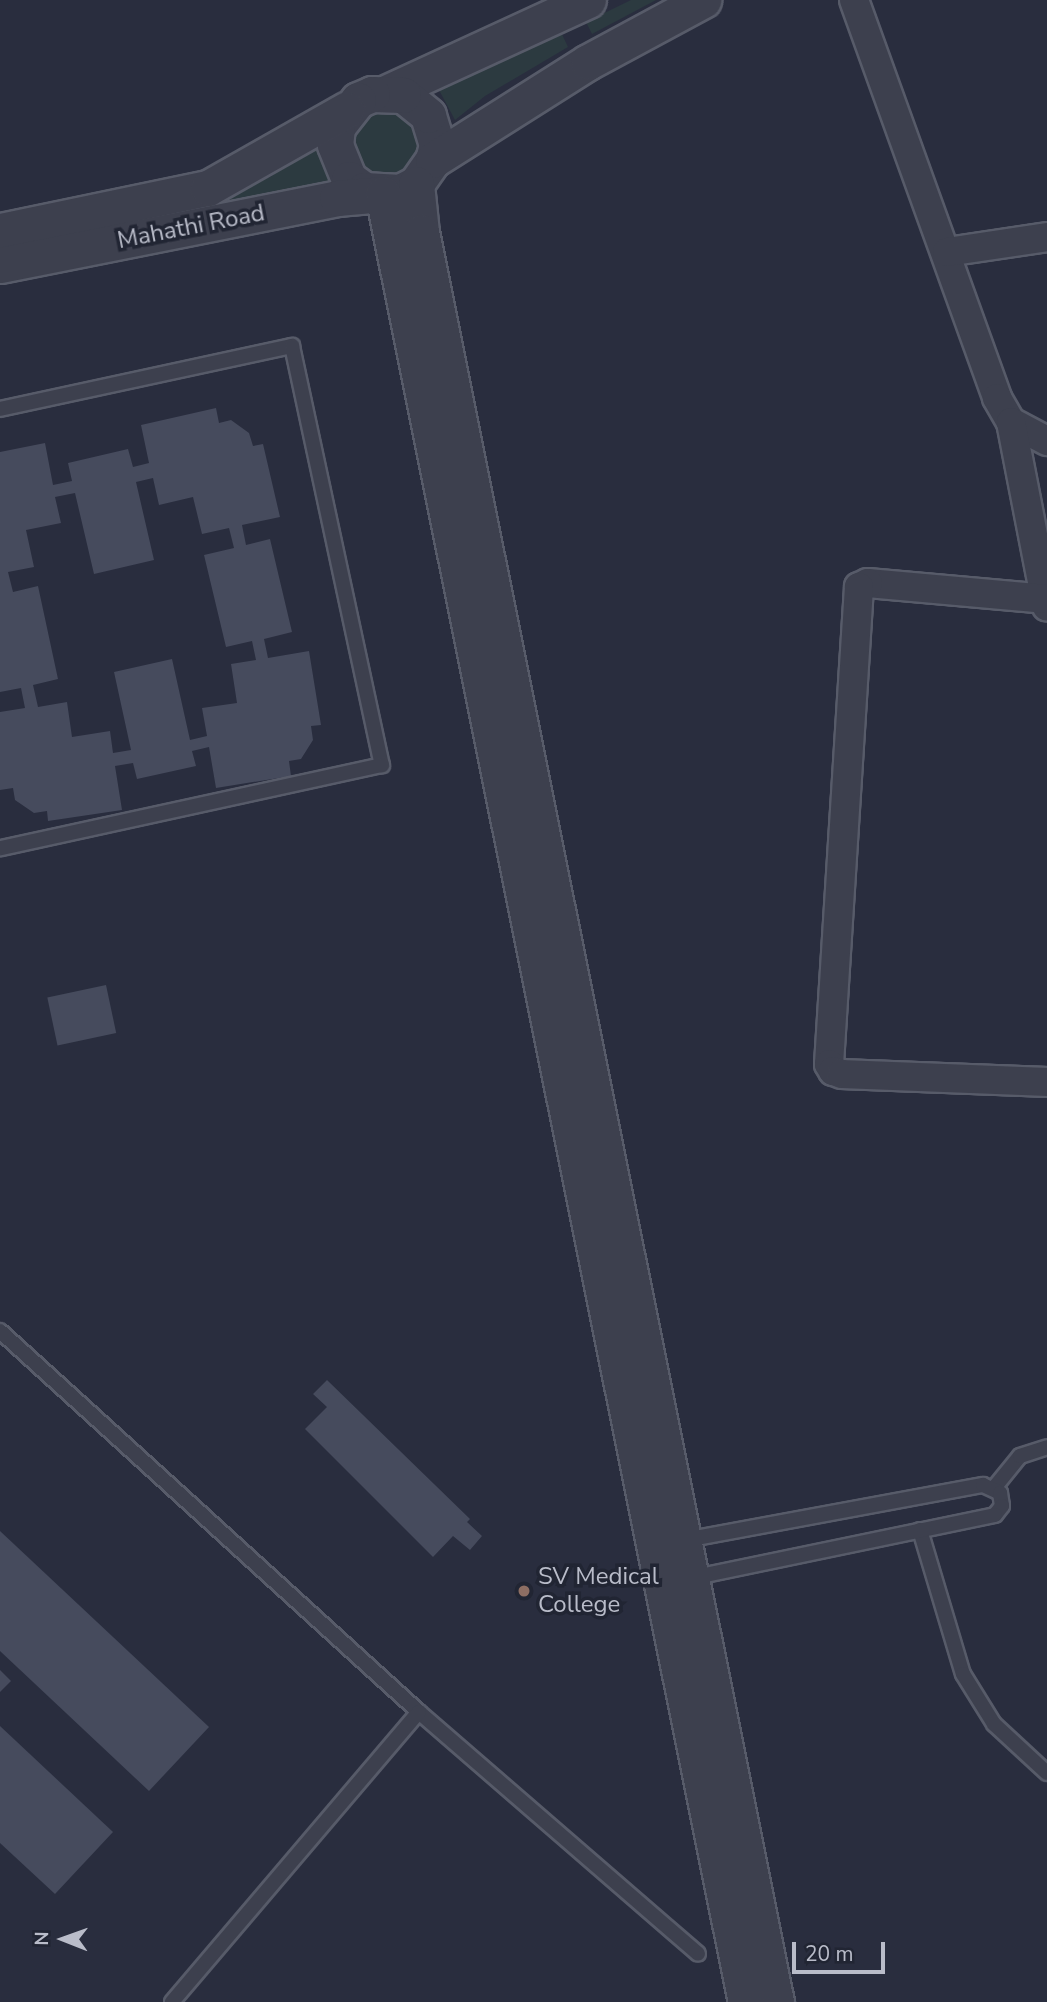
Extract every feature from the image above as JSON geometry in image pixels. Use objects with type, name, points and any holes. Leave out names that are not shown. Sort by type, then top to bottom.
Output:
[{"type":"street","name":"Mahathi Road","points":[[0,265],[337,198],[383,194],[425,172],[588,62],[703,0]]},
{"type":"street","points":[[854,0],[998,398],[1011,422],[1046,601],[868,583],[859,587],[829,1064],[833,1071],[842,1074],[1047,1082]]},
{"type":"street","name":"Mahathi Road","points":[[0,231],[208,188],[346,110],[358,100],[388,92],[576,6]]},
{"type":"street","points":[[576,6],[588,62]]},
{"type":"street","points":[[388,92],[417,102],[428,115],[437,145],[425,172],[424,246],[776,2002]]},
{"type":"street","points":[[346,110],[335,145],[339,163],[364,190],[383,194],[746,2002]]},
{"type":"street","points":[[947,252],[1047,237]]},
{"type":"street","points":[[1011,422],[1047,441]]},
{"type":"lane","points":[[0,409],[292,346],[382,765],[0,848]]},
{"type":"lane","points":[[0,1331],[419,1712],[698,1955]]},
{"type":"lane","points":[[994,1488],[1020,1456],[1047,1447]]},
{"type":"lane","points":[[683,1540],[983,1485],[994,1488]]},
{"type":"lane","points":[[691,1578],[995,1515],[1002,1506],[994,1488]]},
{"type":"lane","points":[[920,1530],[963,1674],[994,1724],[1047,1773]]},
{"type":"lane","points":[[172,2002],[419,1712]]},
{"type":"shaded area","points":[[631,0],[656,0],[592,34],[586,22]]},
{"type":"shaded area","points":[[561,32],[568,47],[485,96],[455,120],[439,90]]},
{"type":"shaded area","points":[[393,109],[414,124],[420,136],[418,156],[410,167],[393,177],[379,177],[362,167],[354,156],[352,136],[362,119],[373,111]]},
{"type":"shaded area","points":[[317,144],[330,186],[206,213],[205,204],[270,177]]},
{"type":"building","points":[[216,408],[219,423],[231,420],[249,433],[253,446],[263,444],[280,517],[242,525],[246,545],[270,539],[292,632],[264,639],[268,658],[309,651],[321,725],[311,726],[313,740],[301,759],[289,761],[291,776],[216,788],[209,747],[192,751],[196,766],[137,779],[133,763],[115,766],[122,810],[48,821],[47,811],[34,813],[15,800],[13,788],[0,790],[0,712],[25,708],[21,688],[0,692],[0,452],[45,443],[53,485],[72,481],[68,463],[128,449],[133,467],[149,463],[141,425]],"holes":[[[153,478],[159,505],[193,497],[202,534],[229,528],[234,548],[204,555],[226,647],[252,641],[256,660],[231,664],[237,703],[202,708],[207,736],[190,740],[172,659],[114,672],[131,750],[113,753],[110,731],[72,737],[67,702],[38,707],[33,685],[58,679],[38,586],[13,592],[8,572],[34,567],[26,530],[61,523],[55,497],[75,493],[94,574],[154,560],[136,482]]]},
{"type":"building","points":[[106,985],[116,1033],[57,1045],[47,997]]},
{"type":"building","points":[[327,1380],[470,1519],[467,1522],[482,1536],[470,1550],[453,1536],[433,1557],[305,1429],[327,1407],[313,1394]]},
{"type":"building","points":[[0,1531],[209,1727],[149,1791],[0,1651]]},
{"type":"building","points":[[0,1670],[11,1681],[0,1692]]},
{"type":"building","points":[[0,1726],[113,1832],[55,1894],[0,1843]]},
{"type":"place","name":"SV Medical College","points":[[524,1591]]}]
